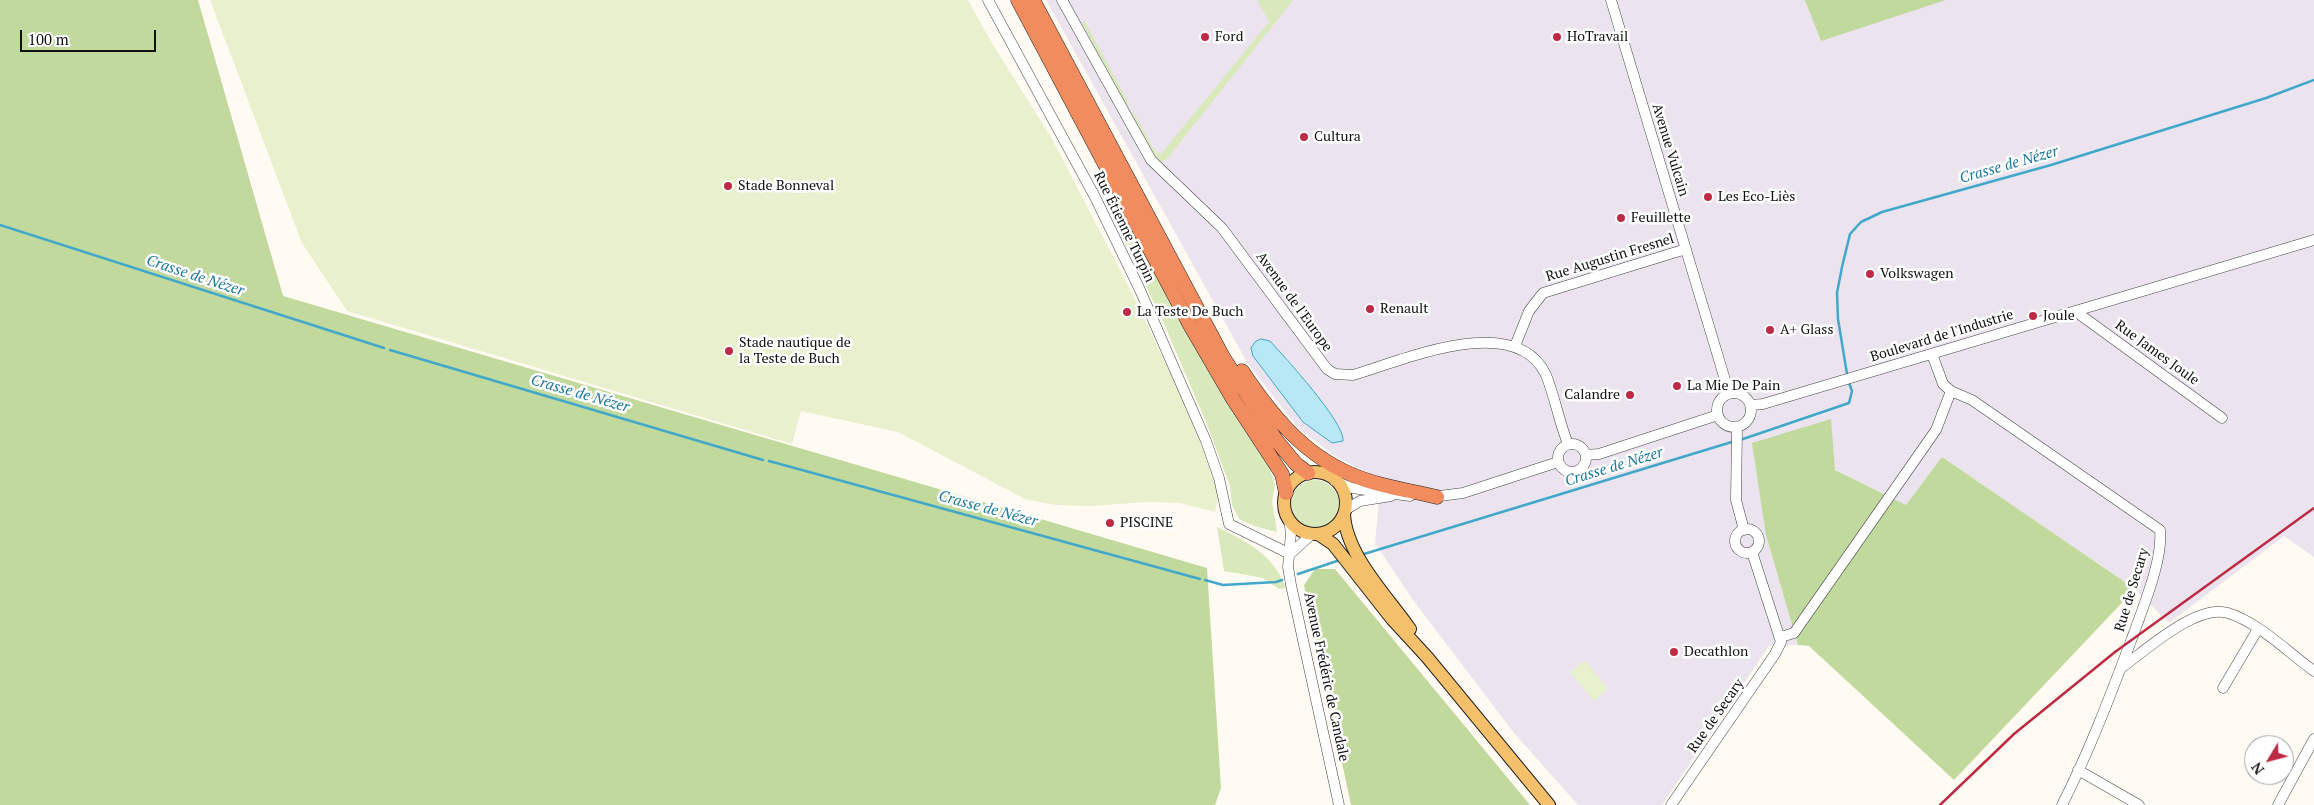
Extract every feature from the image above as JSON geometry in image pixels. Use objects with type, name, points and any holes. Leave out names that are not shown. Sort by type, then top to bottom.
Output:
[{"type":"highway","points":[[1018,0],[1190,325],[1233,399],[1282,474],[1286,493]]},
{"type":"highway","points":[[1033,0],[1202,319],[1244,392],[1291,458],[1308,473]]},
{"type":"highway","points":[[1146,213],[1230,353],[1271,412],[1292,436],[1314,454],[1349,474],[1437,497]]},
{"type":"main road","points":[[1427,657],[1359,558],[1348,536],[1344,512],[1344,496],[1335,481],[1328,476],[1308,473],[1298,476],[1286,493],[1284,509],[1289,520],[1299,530],[1315,534],[1333,544],[1392,619],[1427,657],[1549,805]]},
{"type":"main road","points":[[1315,534],[1333,528],[1344,512]]},
{"type":"street","name":"Rue Étienne Turpin","points":[[988,0],[1115,236],[1140,290],[1206,442],[1219,478],[1229,524],[1290,554]]},
{"type":"street","name":"Avenue de l'Europe","points":[[1062,0],[1151,160],[1222,228],[1327,369],[1335,374],[1352,376],[1456,344],[1478,343],[1515,346]]},
{"type":"street","name":"Avenue Vulcain","points":[[1611,0],[1730,394]]},
{"type":"street","name":"Boulevard de l'Industrie","points":[[1751,405],[1763,404],[2314,240]]},
{"type":"street","name":"Rue Augustin Fresnel","points":[[1515,346],[1529,311],[1536,299],[1543,293],[1686,249]]},
{"type":"street","name":"Rue James Joule","points":[[2075,311],[2222,418]]},
{"type":"street","points":[[1515,346],[1536,362],[1545,374],[1568,444]]},
{"type":"street","points":[[1752,552],[1781,637],[1794,633],[1936,430],[1951,391],[1943,384],[1932,354]]},
{"type":"street","name":"Rue de Secary","points":[[1951,391],[1972,400],[2160,530],[2161,542],[2146,600],[2106,709],[2062,805]]},
{"type":"street","points":[[1736,437],[1718,415],[1718,404],[1730,394],[1745,396],[1751,405],[1752,411],[1747,422],[1736,437],[1736,500],[1744,530]]},
{"type":"street","points":[[1586,455],[1599,454],[1718,415]]},
{"type":"street","points":[[1568,444],[1577,445],[1586,455],[1582,469],[1573,473],[1563,470],[1558,462],[1558,453],[1568,444]]},
{"type":"street","points":[[1335,481],[1352,488],[1396,495],[1437,497],[1462,493],[1558,462]]},
{"type":"street","points":[[1344,512],[1360,501],[1396,495]]},
{"type":"street","name":"Avenue Frédéric de Candale","points":[[1289,520],[1290,554],[1288,567],[1339,805]]},
{"type":"street","points":[[1744,530],[1755,532],[1759,539],[1758,547],[1752,552],[1745,553],[1736,547],[1736,537],[1744,530]]},
{"type":"street","points":[[1290,554],[1315,534]]},
{"type":"street","points":[[2121,668],[2185,622],[2208,613],[2226,612],[2258,629],[2314,671]]},
{"type":"street","points":[[2223,688],[2258,629]]},
{"type":"street","name":"Rue de Secary","points":[[1671,805],[1775,654],[1781,637]]},
{"type":"street","points":[[2278,805],[2314,739]]},
{"type":"street","points":[[2078,770],[2139,805]]},
{"type":"shaded area","points":[[1046,0],[2314,0],[2314,557],[2284,536],[2169,623],[2135,589],[1943,458],[1906,505],[1835,470],[1766,535],[1798,645],[1769,646],[1662,805],[1578,805],[1514,733],[1413,600],[1375,543],[1381,480],[1337,457],[1299,429],[1248,364]]},
{"type":"green space","points":[[0,0],[198,0],[283,296],[1207,568],[1221,788],[1215,805],[0,805]]},
{"type":"green space","points":[[210,0],[968,0],[993,45],[1051,137],[1132,293],[1187,408],[1219,492],[1215,512],[1180,503],[1146,502],[1090,506],[1056,505],[1025,499],[898,432],[801,411],[792,444],[347,311],[302,243]]},
{"type":"green space","points":[[1257,0],[1293,0],[1167,159],[1162,162],[1157,160],[1131,113],[1133,112],[1156,153],[1162,153],[1268,23],[1271,25]]},
{"type":"green space","points":[[1805,0],[1946,0],[1821,41]]},
{"type":"green space","points":[[1084,20],[1129,104],[1126,105],[1082,23]]},
{"type":"green space","points":[[1130,223],[1268,462],[1275,485],[1272,501],[1277,532],[1254,526],[1239,519],[1232,505],[1230,486],[1206,422],[1165,326],[1119,229]]},
{"type":"green space","points":[[1831,419],[1835,470],[1906,505],[1942,457],[2135,589],[1954,780],[1809,646],[1798,645],[1766,535],[1752,443]]},
{"type":"green space","points":[[1310,480],[1320,480],[1329,484],[1335,490],[1338,495],[1338,513],[1329,524],[1320,528],[1310,528],[1301,524],[1295,518],[1291,509],[1291,499],[1295,490],[1301,484]]},
{"type":"green space","points":[[1217,527],[1258,550],[1274,566],[1286,588],[1279,589],[1263,578],[1224,571]]},
{"type":"green space","points":[[1315,569],[1335,569],[1530,805],[1351,805],[1304,585]]},
{"type":"green space","points":[[1585,660],[1608,689],[1594,701],[1570,672]]},
{"type":"water","points":[[1261,339],[1270,341],[1313,390],[1335,420],[1343,441],[1332,443],[1303,422],[1253,356],[1251,348],[1255,342]]},
{"type":"waterway","name":"Crasse de Nézer","points":[[1847,374],[1838,319],[1837,293],[1850,234],[1861,222],[1882,212],[2051,165],[2266,98],[2314,80]]},
{"type":"waterway","name":"Crasse de Nézer","points":[[0,225],[384,348]]},
{"type":"waterway","name":"Crasse de Nézer","points":[[390,350],[763,460]]},
{"type":"waterway","name":"Crasse de Nézer","points":[[1740,440],[1849,403],[1852,391],[1849,383]]},
{"type":"waterway","name":"Crasse de Nézer","points":[[1364,554],[1735,441]]},
{"type":"waterway","name":"Crasse de Nézer","points":[[769,461],[1200,579]]},
{"type":"waterway","name":"Crasse de Nézer","points":[[1298,574],[1337,561]]},
{"type":"waterway","name":"Crasse de Nézer","points":[[1205,580],[1223,585],[1282,580]]},
{"type":"railway","points":[[1940,805],[2014,734],[2115,652],[2314,508]]},
{"type":"place","name":"Ford","points":[[1205,37]]},
{"type":"place","name":"HoTravail","points":[[1557,37]]},
{"type":"place","name":"Cultura","points":[[1304,137]]},
{"type":"place","name":"Stade Bonneval","points":[[728,186]]},
{"type":"place","name":"Les Eco-Liès","points":[[1708,197]]},
{"type":"place","name":"Feuillette","points":[[1621,218]]},
{"type":"place","name":"Volkswagen","points":[[1870,274]]},
{"type":"place","name":"Renault","points":[[1370,309]]},
{"type":"place","name":"La Teste De Buch","points":[[1127,312]]},
{"type":"place","name":"Joule","points":[[2033,316]]},
{"type":"place","name":"A+ Glass","points":[[1770,330]]},
{"type":"place","name":"Stade nautique de la Teste de Buch","points":[[729,351]]},
{"type":"place","name":"La Mie De Pain","points":[[1677,386]]},
{"type":"place","name":"Calandre","points":[[1630,395]]},
{"type":"place","name":"PISCINE","points":[[1110,523]]},
{"type":"place","name":"Decathlon","points":[[1674,652]]}]
